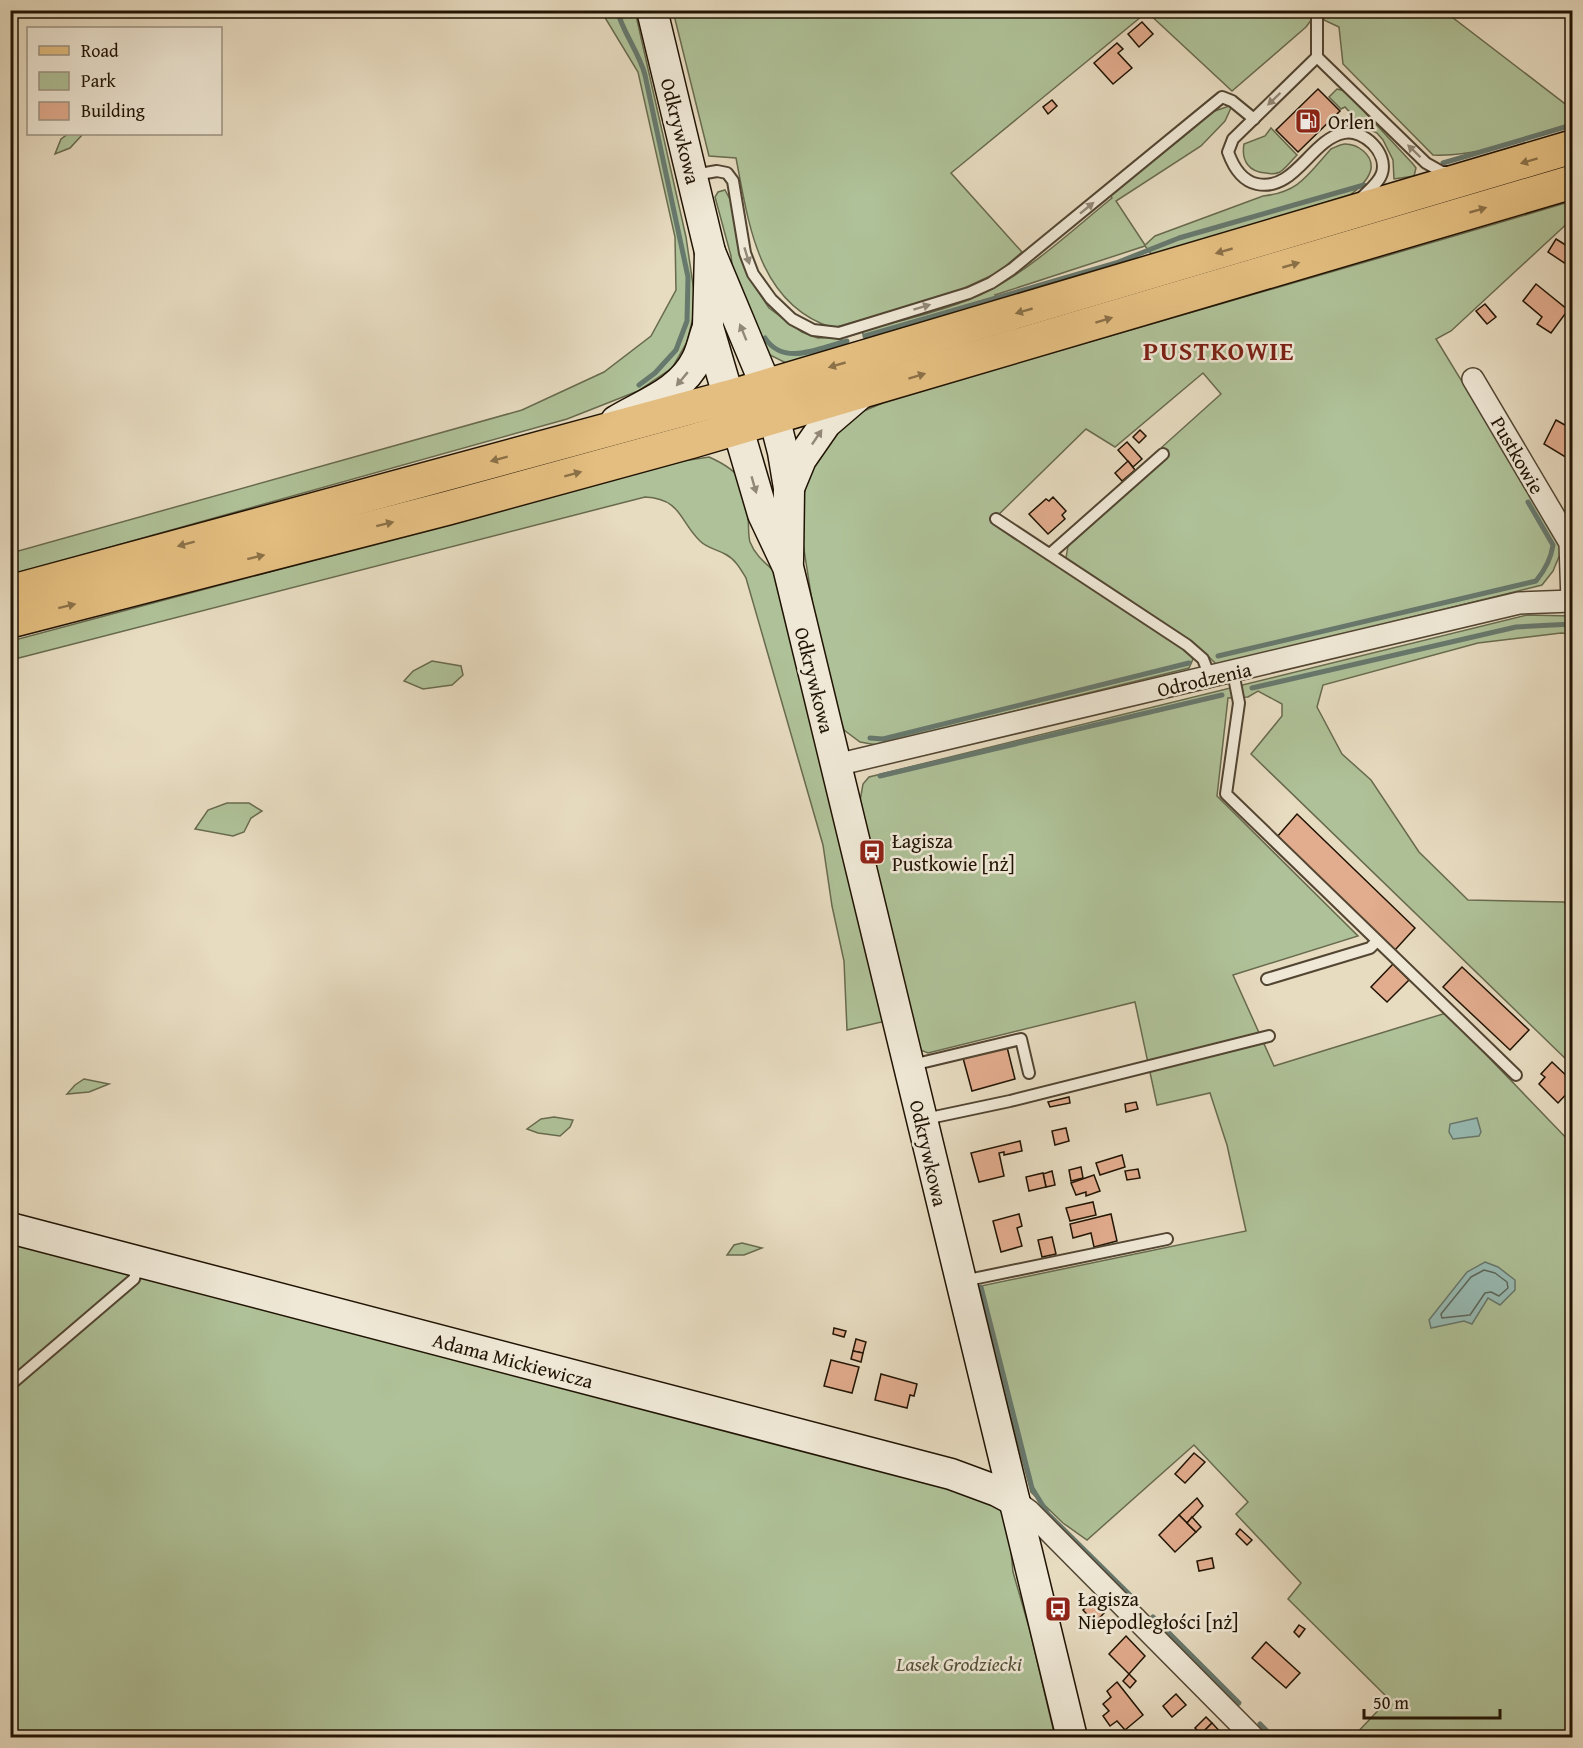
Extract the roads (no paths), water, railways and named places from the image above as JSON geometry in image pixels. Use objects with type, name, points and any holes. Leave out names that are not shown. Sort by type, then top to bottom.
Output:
[{"type":"main road","points":[[10,592],[729,397],[1572,147]]},
{"type":"main road","points":[[10,621],[448,508],[738,429],[1572,182]]},
{"type":"street","name":"Odkrywkowa","points":[[652,10],[710,252],[766,386],[774,418],[789,488],[788,567]]},
{"type":"street","name":"Odkrywkowa","points":[[597,433],[673,390],[697,359],[708,327],[710,252]]},
{"type":"street","name":"Odkrywkowa","points":[[708,327],[763,514],[788,567],[1072,1737]]},
{"type":"street","name":"Pustkowie","points":[[1473,379],[1571,542],[1572,601]]},
{"type":"street","name":"Odkrywkowa","points":[[789,488],[801,459],[826,423],[861,393]]},
{"type":"street","name":"Odrodzenia","points":[[836,765],[1519,603],[1572,601]]},
{"type":"street","name":"Adama Mickiewicza","points":[[10,1228],[951,1474],[997,1491],[1014,1500]]},
{"type":"street","points":[[1014,1500],[1029,1511],[1254,1737]]},
{"type":"lane","points":[[1317,10],[1317,57],[1233,140],[1228,152],[1233,165],[1250,182],[1268,186],[1282,181],[1334,135],[1348,132],[1363,136],[1374,145],[1382,159],[1382,173],[1372,188],[1341,217]]},
{"type":"lane","points":[[1317,57],[1426,163],[1442,172],[1486,174]]},
{"type":"lane","points":[[691,175],[717,171],[727,173],[732,181],[745,253],[753,274],[771,299],[792,319],[813,330],[839,333],[969,293],[991,283],[1012,269],[1222,98],[1232,101],[1254,119]]},
{"type":"lane","points":[[1050,554],[1163,454]]},
{"type":"lane","points":[[996,519],[1187,645],[1203,659],[1210,677]]},
{"type":"lane","points":[[1233,672],[1239,702],[1226,794],[1516,1075]]},
{"type":"lane","points":[[1267,979],[1370,948],[1377,941]]},
{"type":"lane","points":[[921,1120],[1010,1101],[1269,1036]]},
{"type":"lane","points":[[909,1066],[1021,1039],[1029,1073]]},
{"type":"lane","points":[[960,1281],[1167,1239]]},
{"type":"lane","points":[[10,1385],[134,1278],[140,1262]]},
{"type":"water","points":[[1477,1118],[1481,1132],[1479,1136],[1453,1139],[1449,1132],[1450,1124]]},
{"type":"water","points":[[1485,1262],[1498,1267],[1515,1280],[1515,1290],[1500,1305],[1488,1298],[1472,1324],[1464,1321],[1431,1328],[1429,1320],[1467,1272]]},
{"type":"waterway","points":[[617,10],[645,75],[688,277],[687,321],[676,350],[655,373],[639,385]]},
{"type":"waterway","points":[[1443,163],[1572,125]]},
{"type":"waterway","points":[[865,336],[1116,263],[1179,238],[1364,185]]},
{"type":"waterway","points":[[765,338],[773,347],[792,354],[814,351],[847,341]]},
{"type":"waterway","points":[[1218,656],[1536,581],[1547,564],[1553,545],[1528,502]]},
{"type":"waterway","points":[[1252,688],[1516,627],[1572,624]]},
{"type":"waterway","points":[[870,738],[883,739],[1189,663]]},
{"type":"waterway","points":[[880,776],[1222,695]]},
{"type":"waterway","points":[[981,1287],[1032,1488],[1048,1514],[1131,1596]]},
{"type":"waterway","points":[[1153,1617],[1239,1703]]},
{"type":"waterway","points":[[1260,1724],[1274,1738]]},
{"type":"place","name":"Orlen","points":[[1308,121]]},
{"type":"place","name":"Łagisza Pustkowie [nż]","points":[[872,852]]},
{"type":"place","name":"Łagisza Niepodległości [nż]","points":[[1058,1609]]},
{"type":"district","name":"PUSTKOWIE","points":[[1219,350]]},
{"type":"park label","name":"Lasek Grodziecki","points":[[959,1663]]}]
